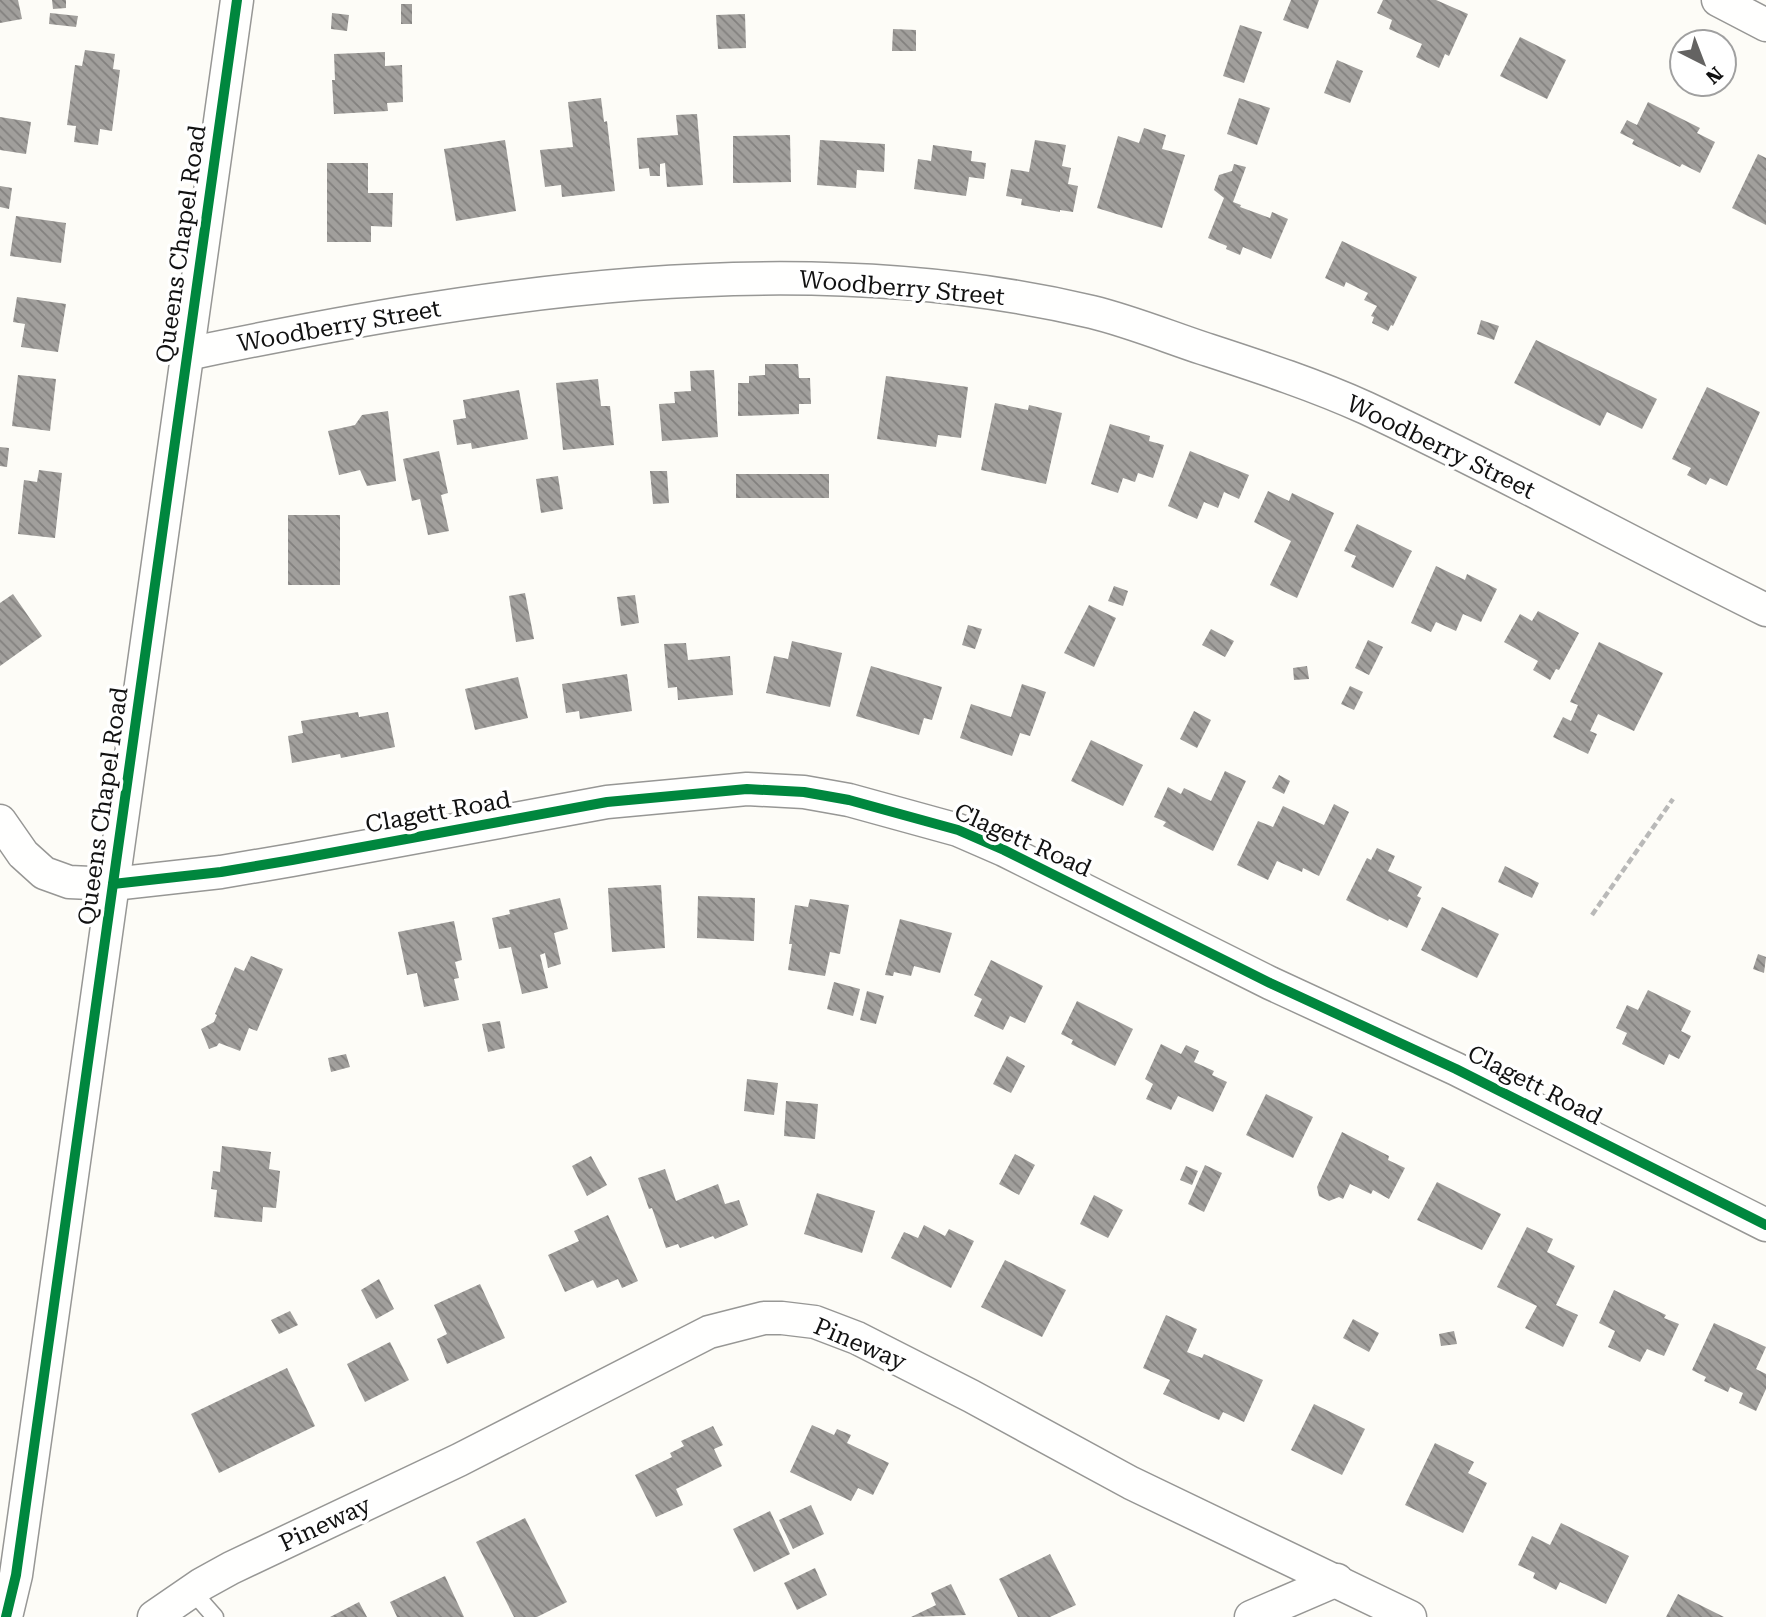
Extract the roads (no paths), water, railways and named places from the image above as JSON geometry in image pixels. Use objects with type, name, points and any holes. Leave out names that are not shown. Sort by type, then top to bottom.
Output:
[{"type":"street","name":"Queens Chapel Road","points":[[6,1617],[16,1575],[237,0]]},
{"type":"street","points":[[1718,0],[1766,24]]},
{"type":"street","name":"Woodberry Street","points":[[187,354],[283,334],[577,288],[718,279],[792,278],[934,285],[998,293],[1095,313],[1128,323],[1285,376],[1364,408],[1766,609]]},
{"type":"street","name":"Clagett Road","points":[[0,821],[23,854],[44,873],[69,883],[113,884],[268,864],[619,800],[747,789],[804,792],[849,800],[958,830],[1004,850],[1270,983],[1456,1069],[1766,1225]]},
{"type":"street","name":"Pineway","points":[[154,1617],[192,1591],[251,1558],[459,1460],[709,1332],[734,1324],[772,1318],[815,1322],[857,1338],[1131,1483],[1410,1617]]},
{"type":"street","name":"Queens Chapel Road","points":[[16,1575],[29,1617]]},
{"type":"street","points":[[1251,1617],[1337,1580]]},
{"type":"lane","points":[[192,1591],[215,1617]]}]
